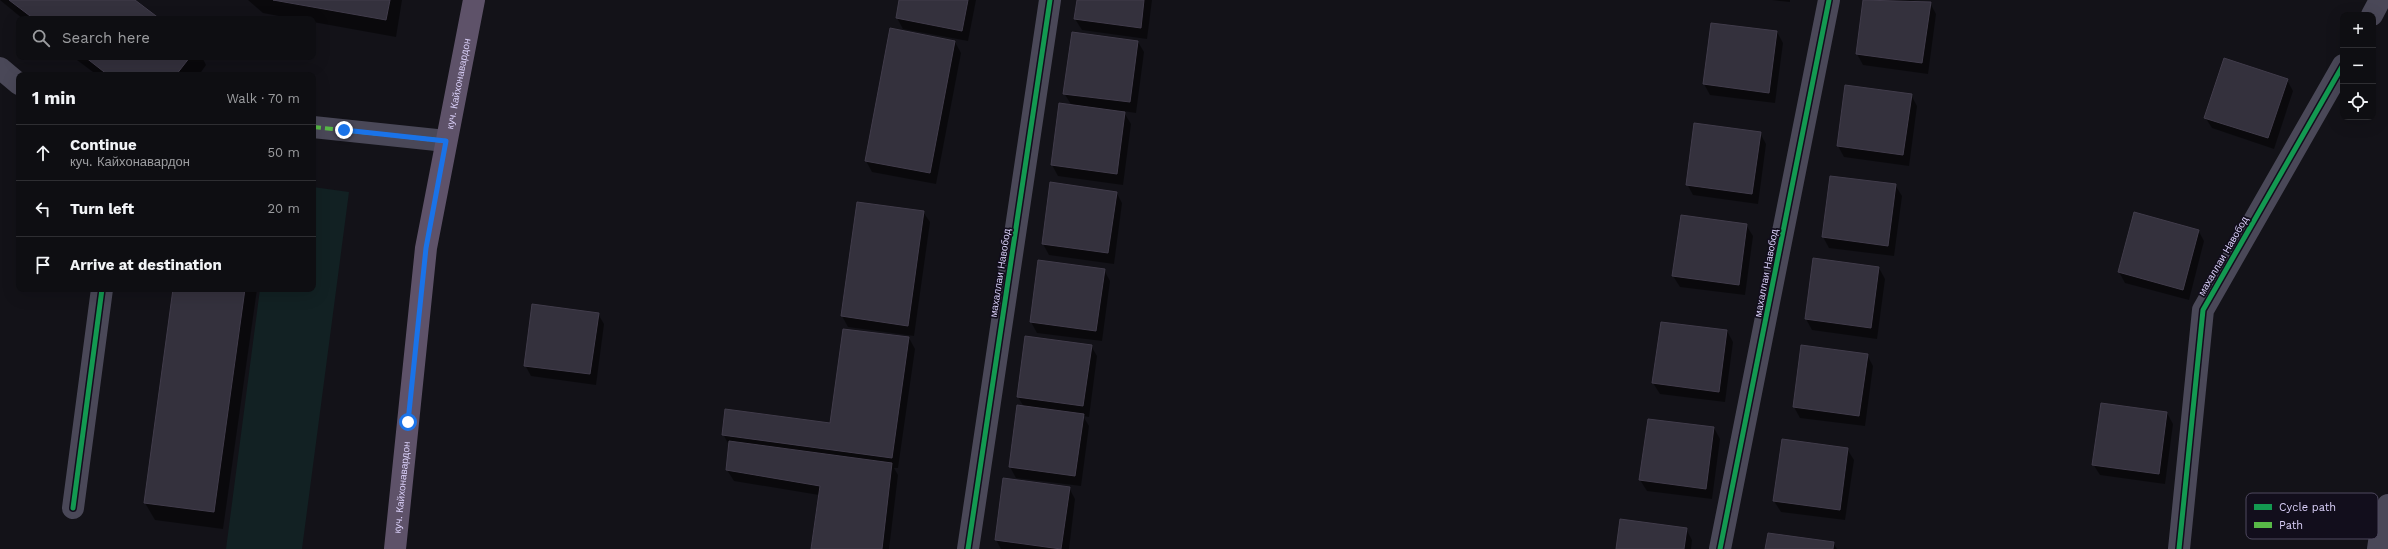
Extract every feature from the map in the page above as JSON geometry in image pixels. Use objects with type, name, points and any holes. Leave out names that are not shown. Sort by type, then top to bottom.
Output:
[{"type":"main road","name":"куч. Кайхонавардон","points":[[395,549],[426,248],[474,0]]},
{"type":"street","name":"махаллаи Навобод","points":[[968,549],[1050,0]]},
{"type":"street","name":"махаллаи Навобод","points":[[1720,549],[1829,0]]},
{"type":"street","points":[[2374,12],[2380,0]]},
{"type":"street","points":[[0,68],[16,81]]},
{"type":"street","name":"махаллаи Навобод","points":[[2179,549],[2203,310],[2340,70]]},
{"type":"street","points":[[316,127],[446,141]]},
{"type":"street","points":[[73,508],[102,292]]},
{"type":"street","points":[[2378,549],[2382,521],[2388,505]]},
{"type":"shaded area","points":[[316,187],[349,192],[302,549],[226,549],[260,292],[316,292]]},
{"type":"building","points":[[9,0],[135,0],[156,16],[30,16]]},
{"type":"building","points":[[273,0],[390,0],[386,20]]},
{"type":"building","points":[[899,0],[968,0],[962,31],[896,18]]},
{"type":"building","points":[[1077,0],[1144,0],[1141,28],[1074,19]]},
{"type":"building","points":[[1863,0],[1931,2],[1922,63],[1856,54]]},
{"type":"building","points":[[1711,23],[1777,31],[1769,93],[1703,84]]},
{"type":"building","points":[[890,28],[955,41],[930,173],[865,161]]},
{"type":"building","points":[[1072,32],[1138,41],[1130,102],[1063,94]]},
{"type":"building","points":[[2224,58],[2288,79],[2268,138],[2204,118]]},
{"type":"building","points":[[89,60],[188,60],[178,72],[104,72]]},
{"type":"building","points":[[1845,85],[1912,94],[1903,155],[1837,146]]},
{"type":"building","points":[[1059,103],[1125,112],[1117,174],[1051,165]]},
{"type":"building","points":[[1694,123],[1761,132],[1752,194],[1686,185]]},
{"type":"building","points":[[1830,176],[1896,184],[1888,246],[1822,237]]},
{"type":"building","points":[[1050,182],[1117,192],[1108,253],[1042,244]]},
{"type":"building","points":[[857,202],[924,211],[908,326],[841,316]]},
{"type":"building","points":[[2134,212],[2199,230],[2183,290],[2118,272]]},
{"type":"building","points":[[1681,215],[1747,224],[1739,285],[1672,276]]},
{"type":"building","points":[[1813,258],[1879,267],[1871,328],[1805,319]]},
{"type":"building","points":[[1038,260],[1105,269],[1096,331],[1030,322]]},
{"type":"building","points":[[173,292],[245,292],[214,512],[144,503]]},
{"type":"building","points":[[532,304],[599,313],[590,374],[524,366]]},
{"type":"building","points":[[1661,322],[1727,330],[1719,392],[1652,383]]},
{"type":"building","points":[[843,329],[909,337],[892,458],[722,435],[725,409],[830,423]]},
{"type":"building","points":[[1025,336],[1092,345],[1083,406],[1017,397]]},
{"type":"building","points":[[1801,345],[1868,354],[1859,416],[1793,407]]},
{"type":"building","points":[[2101,403],[2167,412],[2159,474],[2092,465]]},
{"type":"building","points":[[1017,405],[1084,414],[1075,476],[1009,467]]},
{"type":"building","points":[[1648,419],[1714,427],[1706,489],[1639,480]]},
{"type":"building","points":[[1782,439],[1848,448],[1840,510],[1773,501]]},
{"type":"building","points":[[729,441],[892,463],[882,549],[811,549],[820,486],[726,470]]},
{"type":"building","points":[[1003,478],[1070,487],[1061,549],[995,540]]},
{"type":"building","points":[[1620,519],[1687,528],[1684,549],[1616,549]]},
{"type":"building","points":[[1768,533],[1834,542],[1833,549],[1765,549]]},
{"type":"marked path","points":[[316,127],[446,141]]},
{"type":"cycle path","points":[[968,549],[1050,0]]},
{"type":"cycle path","points":[[1720,549],[1829,0]]},
{"type":"cycle path","points":[[2179,549],[2203,310],[2340,70]]},
{"type":"cycle path","points":[[73,508],[102,292]]},
{"type":"route","points":[[344,130],[446,141],[426,248],[408,422]]}]
